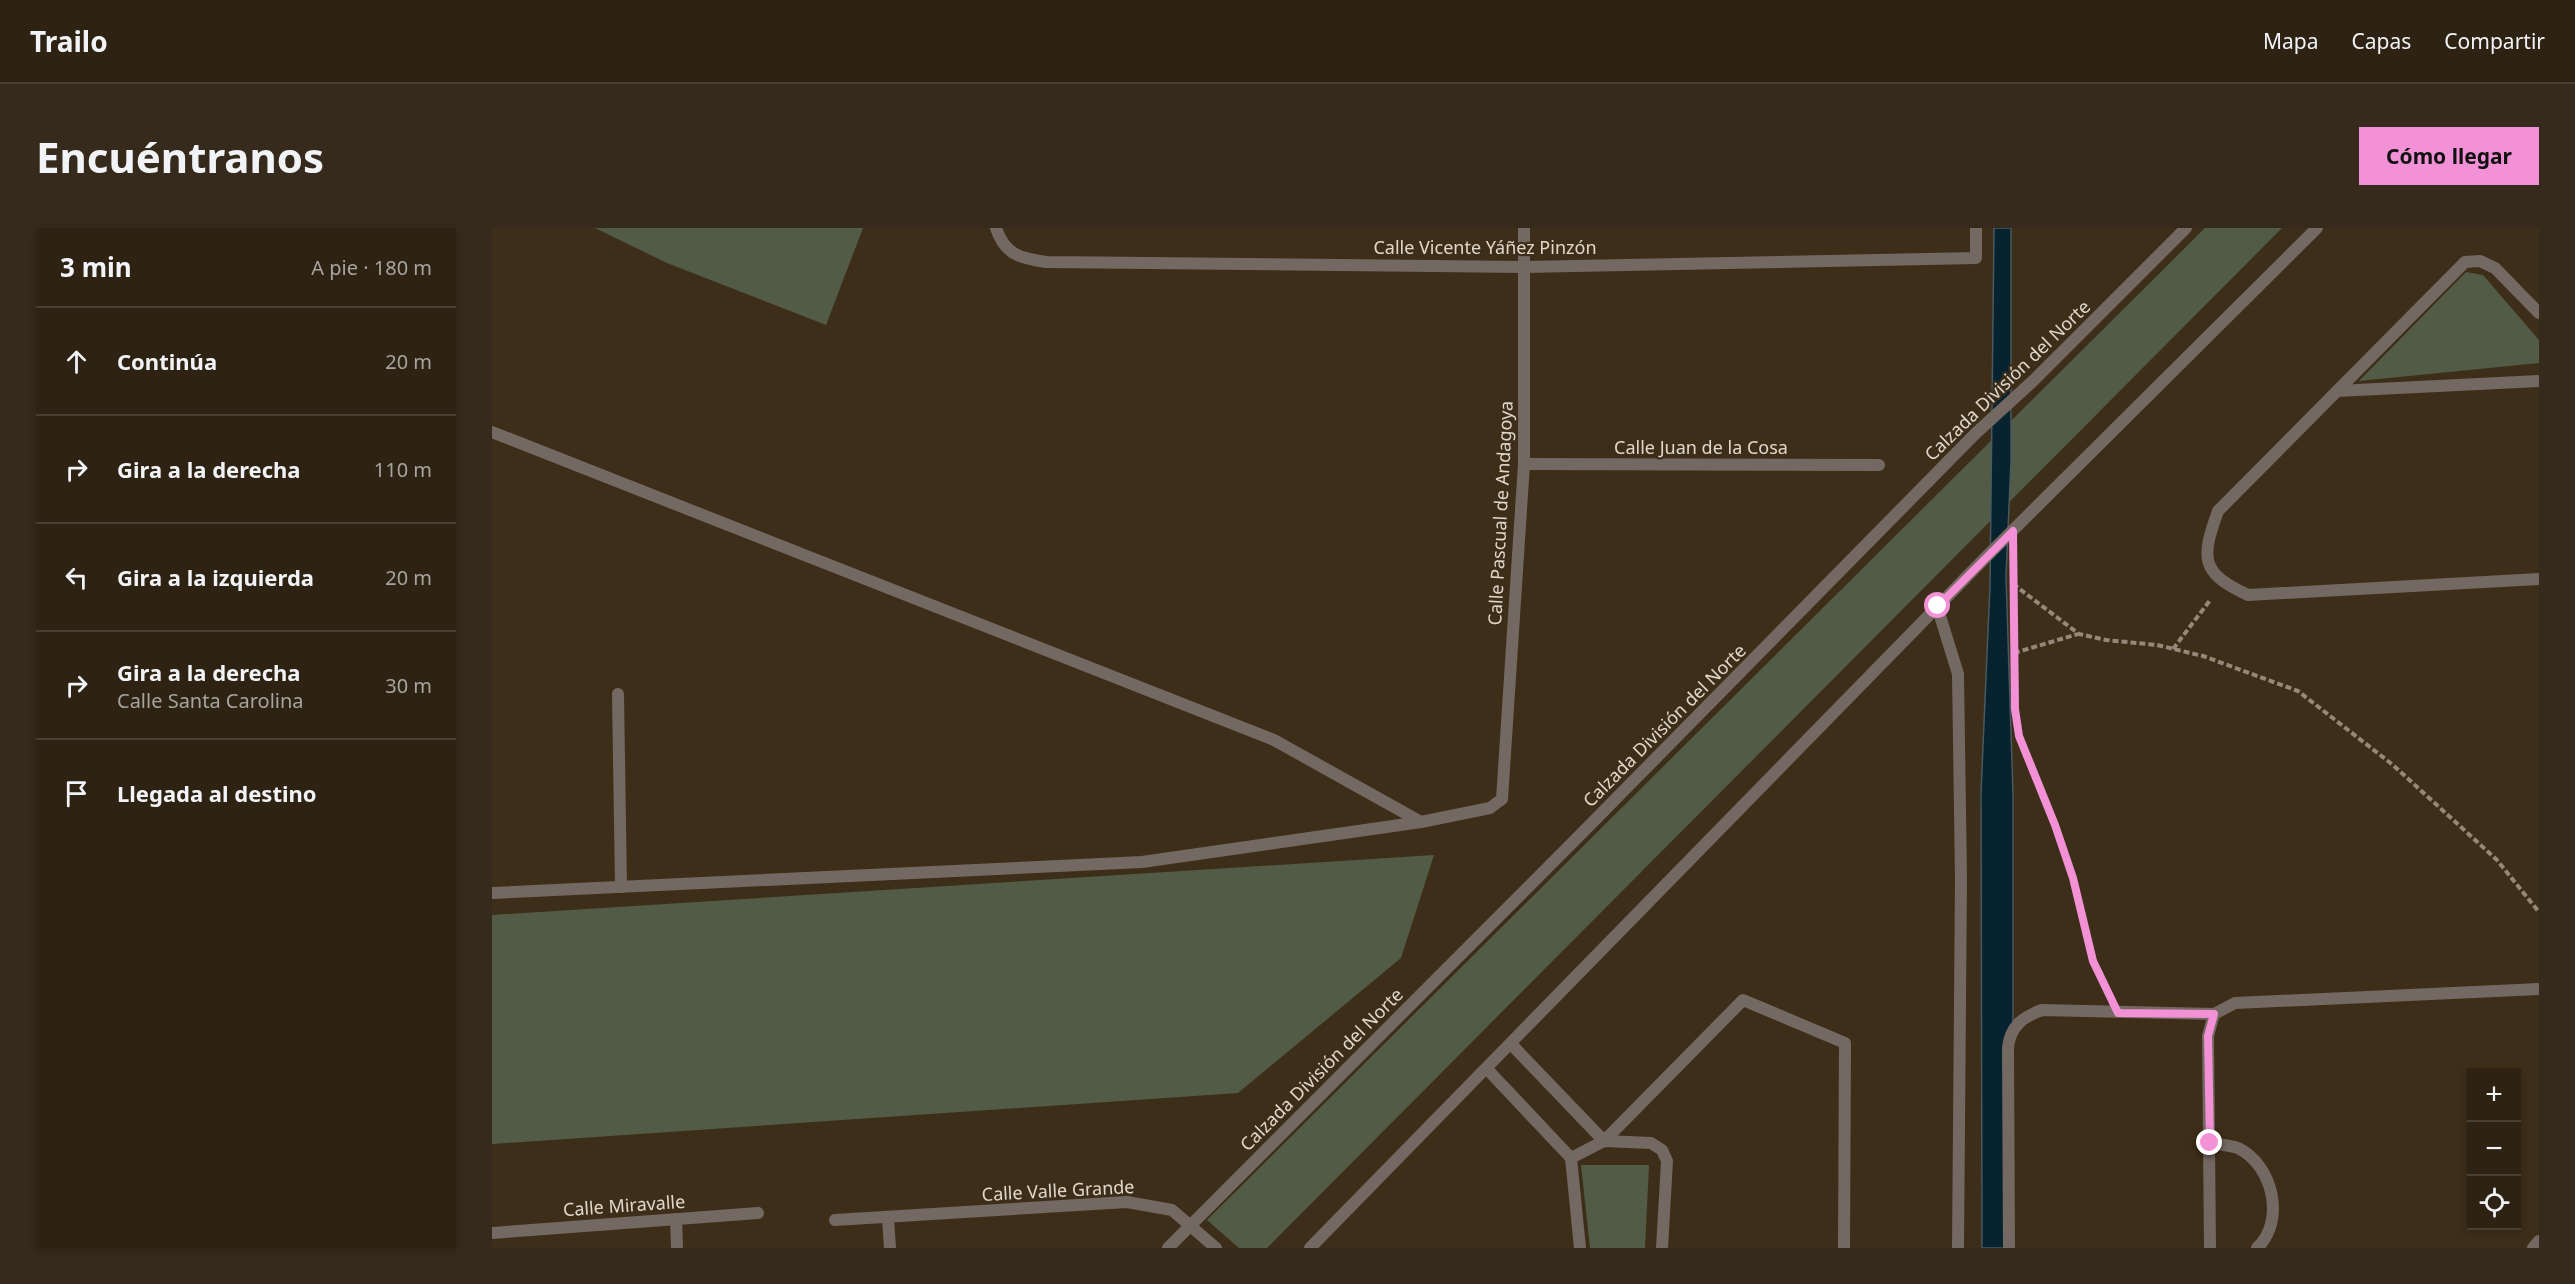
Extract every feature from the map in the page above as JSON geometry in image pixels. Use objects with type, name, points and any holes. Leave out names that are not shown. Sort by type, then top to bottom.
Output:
[{"type":"street","name":"Calle Vicente Yáñez Pinzón","points":[[996,228],[1000,241],[1020,258],[1046,262],[1524,267],[1976,258],[1976,228]]},
{"type":"street","name":"Calle Pascual de Andagoya","points":[[1421,822],[1490,808],[1502,799],[1524,464],[1524,228]]},
{"type":"street","name":"Calzada División del Norte","points":[[1168,1248],[1994,417],[2186,228]]},
{"type":"street","points":[[1310,1248],[1987,556],[2317,228]]},
{"type":"street","points":[[2539,313],[2495,268],[2480,261],[2465,262],[2218,511],[2208,539],[2208,565],[2223,583],[2248,595],[2539,579]]},
{"type":"street","points":[[2337,391],[2539,381]]},
{"type":"street","points":[[492,432],[1274,740],[1421,822]]},
{"type":"street","name":"Calle Juan de la Cosa","points":[[1524,464],[1879,465]]},
{"type":"street","points":[[1938,606],[1958,674],[1961,879],[1958,1248]]},
{"type":"street","points":[[618,694],[621,887]]},
{"type":"street","points":[[492,893],[1142,861],[1421,822]]},
{"type":"street","points":[[2008,1248],[2008,1060],[2011,1031],[2029,1014],[2042,1010],[2214,1014],[2235,1003],[2539,989]]},
{"type":"street","points":[[1571,1158],[1604,1142],[1743,999],[1845,1043],[1844,1248]]},
{"type":"street","points":[[2210,1248],[2208,1036],[2214,1014]]},
{"type":"street","points":[[1511,1044],[1604,1142],[1651,1143],[1662,1150],[1667,1161],[1662,1248]]},
{"type":"street","points":[[1487,1069],[1571,1158],[1581,1248]]},
{"type":"street","points":[[2210,1143],[2238,1149],[2261,1166],[2272,1192],[2272,1220],[2257,1248]]},
{"type":"street","name":"Calle Valle Grande","points":[[835,1220],[1127,1202],[1172,1210],[1216,1248]]},
{"type":"street","name":"Calle Miravalle","points":[[492,1233],[758,1213]]},
{"type":"street","points":[[888,1218],[890,1248]]},
{"type":"street","points":[[676,1219],[677,1248]]},
{"type":"street","points":[[2533,1248],[2539,1241]]},
{"type":"path","points":[[2013,531],[2015,709],[2019,736],[2055,825],[2073,878],[2093,961],[2118,1013]]},
{"type":"path","points":[[2173,649],[2223,583]]},
{"type":"path","points":[[2013,584],[2079,634],[2203,656],[2298,691],[2393,765],[2454,820],[2497,860],[2539,912]]},
{"type":"path","points":[[2014,653],[2079,634]]},
{"type":"green space","points":[[595,228],[863,228],[826,325],[667,263]]},
{"type":"green space","points":[[2205,228],[2282,228],[1267,1248],[1239,1248],[1207,1220]]},
{"type":"green space","points":[[2466,272],[2483,275],[2539,340],[2539,363],[2359,381]]},
{"type":"green space","points":[[1434,855],[1401,958],[1238,1093],[492,1144],[492,915]]},
{"type":"green space","points":[[1581,1165],[1649,1165],[1645,1248],[1590,1248]]},
{"type":"water","points":[[1994,228],[2011,228],[2011,461],[2006,576],[2013,794],[2013,1248],[1982,1248],[1981,792],[1990,585]]},
{"type":"route","points":[[1938,606],[2013,531],[2015,709],[2019,736],[2055,825],[2073,878],[2093,961],[2118,1013],[2214,1014],[2208,1036],[2210,1143]]}]
